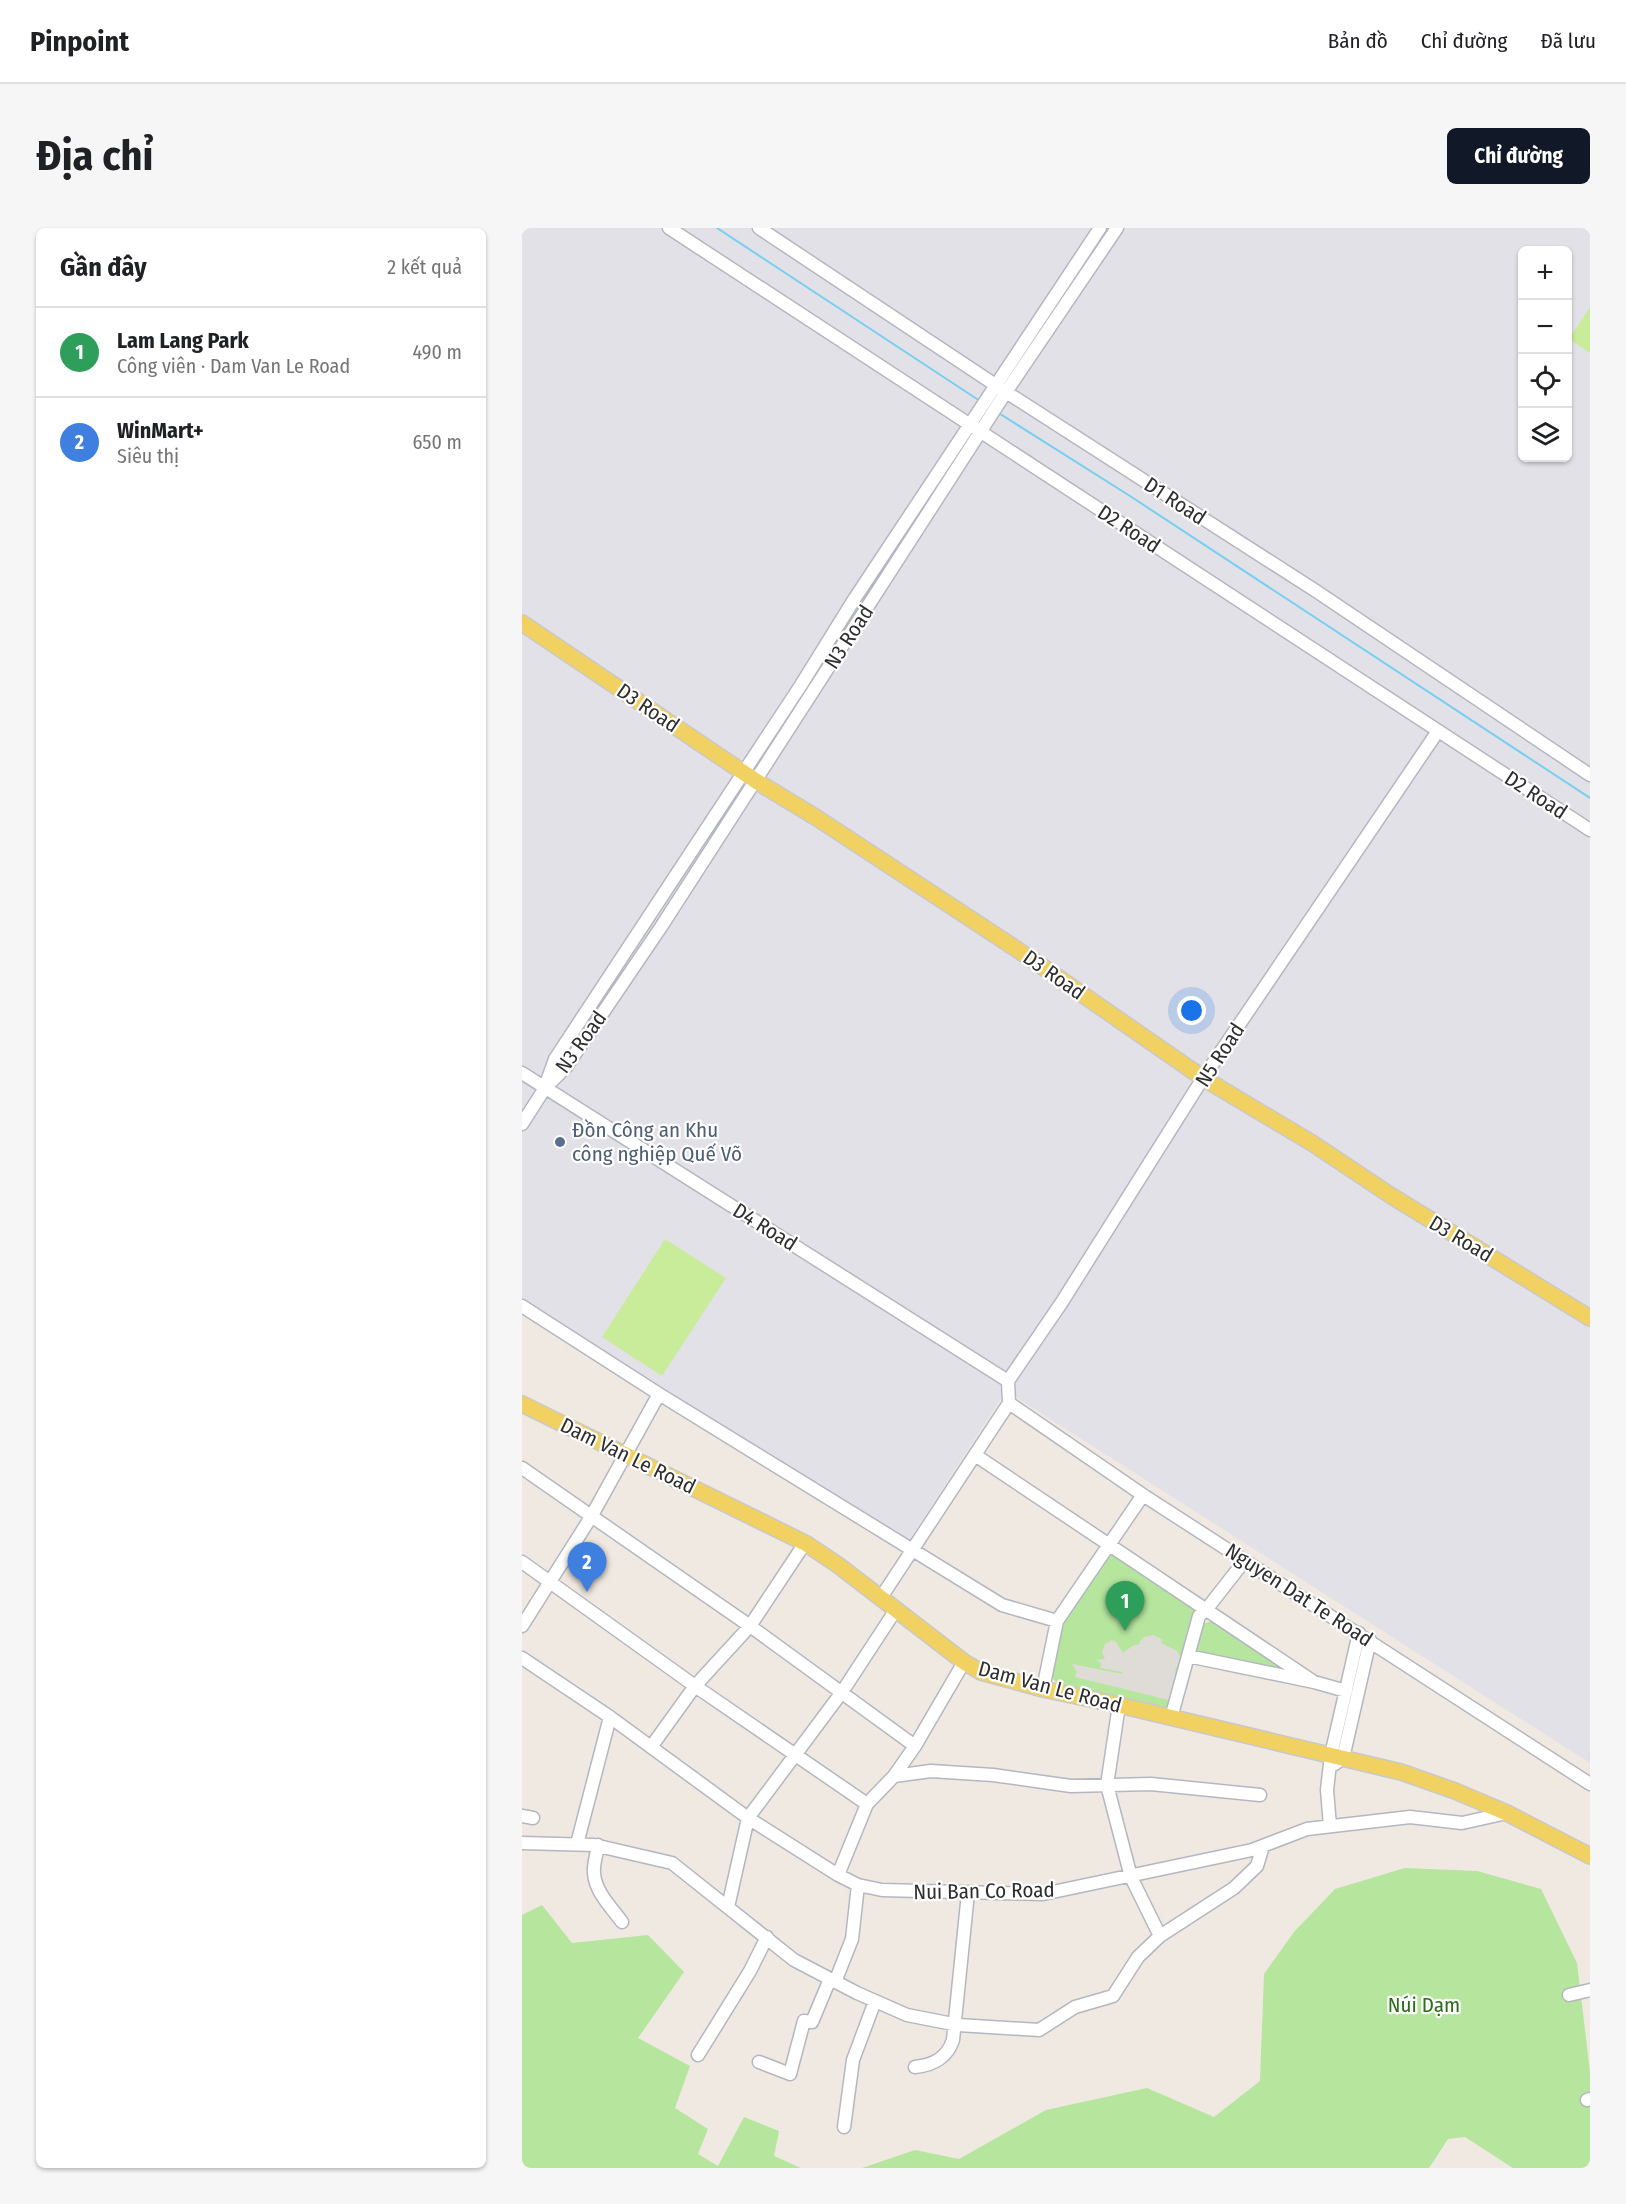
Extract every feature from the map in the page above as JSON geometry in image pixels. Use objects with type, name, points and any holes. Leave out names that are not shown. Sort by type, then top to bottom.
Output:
[{"type":"main road","name":"D3 Road","points":[[522,623],[750,776],[1027,956],[1203,1078],[1312,1143],[1390,1195],[1590,1318]]},
{"type":"main road","name":"Dam Van Le Road","points":[[522,1404],[805,1543],[838,1565],[964,1662],[981,1672],[1335,1760],[1401,1772],[1507,1813],[1590,1856]]},
{"type":"street","name":"D2 Road","points":[[669,228],[978,425],[1437,731],[1590,830]]},
{"type":"street","name":"D1 Road","points":[[759,228],[999,392],[1316,591],[1590,775]]},
{"type":"street","name":"N3 Road","points":[[522,1125],[545,1088],[555,1059],[868,606],[1100,228]]},
{"type":"street","name":"N3 Road","points":[[999,392],[1117,228]]},
{"type":"street","name":"N3 Road","points":[[750,776],[855,598],[978,425]]},
{"type":"street","points":[[855,598],[868,606]]},
{"type":"street","name":"N5 Road","points":[[1008,1381],[1062,1302],[1203,1078],[1437,731]]},
{"type":"street","name":"D4 Road","points":[[522,1073],[1008,1381]]},
{"type":"street","points":[[522,1306],[659,1394],[1002,1605],[1057,1621]]},
{"type":"street","points":[[880,1599],[1009,1403],[1008,1381]]},
{"type":"street","points":[[522,1626],[591,1517],[659,1394]]},
{"type":"street","name":"Nguyen Dat Te Road","points":[[1009,1403],[1143,1495],[1590,1784]]},
{"type":"street","points":[[975,1455],[1314,1682]]},
{"type":"street","points":[[522,1468],[750,1626],[915,1746]]},
{"type":"street","points":[[1043,1689],[1057,1621],[1143,1495]]},
{"type":"street","points":[[651,1747],[695,1686],[750,1626],[805,1543]]},
{"type":"street","points":[[1171,1718],[1199,1616],[1245,1560]]},
{"type":"street","points":[[522,1562],[695,1686],[867,1804]]},
{"type":"street","points":[[728,1907],[748,1818],[842,1692],[895,1611]]},
{"type":"street","points":[[1335,1760],[1346,1691],[1364,1637]]},
{"type":"street","points":[[1330,1826],[1327,1790],[1364,1637]]},
{"type":"street","points":[[1188,1656],[1314,1682],[1346,1691]]},
{"type":"street","name":"Nui Ban Co Road","points":[[522,1658],[610,1717],[748,1818],[838,1875],[858,1885],[905,1892],[1043,1894],[1131,1877],[1263,1846],[1307,1829],[1410,1816],[1462,1823],[1507,1813]]},
{"type":"street","points":[[838,1875],[867,1804],[894,1776],[915,1746],[964,1662]]},
{"type":"street","points":[[1119,1705],[1107,1785],[1131,1877],[1160,1936]]},
{"type":"street","points":[[577,1844],[610,1717]]},
{"type":"street","points":[[894,1776],[931,1772],[993,1775],[1071,1786],[1151,1784],[1260,1795]]},
{"type":"street","points":[[522,1843],[598,1845],[672,1863],[794,1960],[875,2001],[907,2015],[954,2024],[1039,2030],[1075,2007],[1113,1996],[1138,1957],[1160,1936],[1234,1888],[1257,1866],[1263,1846]]},
{"type":"street","points":[[598,1845],[594,1869],[596,1883],[602,1896],[622,1922]]},
{"type":"street","points":[[759,2062],[790,2074],[804,2021],[812,2022],[852,1939],[858,1885]]},
{"type":"street","points":[[915,2067],[925,2066],[943,2058],[953,2040],[968,1893]]},
{"type":"street","points":[[698,2055],[750,1971],[767,1937]]},
{"type":"street","points":[[1569,1995],[1590,1990]]},
{"type":"street","points":[[844,2127],[853,2060],[875,2001]]},
{"type":"shaded area","points":[[522,228],[1590,228],[1590,1763],[1006,1391],[904,1548],[522,1301]]},
{"type":"shaded area","points":[[1153,1635],[1162,1640],[1161,1643],[1177,1651],[1181,1657],[1180,1666],[1175,1668],[1176,1673],[1169,1700],[1075,1677],[1077,1672],[1072,1664],[1122,1674],[1122,1672],[1100,1668],[1101,1663],[1096,1660],[1105,1659],[1102,1652],[1105,1644],[1112,1640],[1116,1642],[1123,1653],[1132,1646],[1140,1644],[1139,1642],[1144,1637]]},
{"type":"green space","points":[[1106,228],[1112,228],[1030,349],[1028,348],[1061,294]]},
{"type":"green space","points":[[1590,307],[1590,353],[1572,341],[1572,334]]},
{"type":"green space","points":[[665,1239],[726,1278],[662,1376],[602,1337]]},
{"type":"green space","points":[[1115,1554],[1196,1608],[1171,1704],[1163,1709],[1058,1684],[1050,1676],[1062,1623],[1106,1557]]},
{"type":"green space","points":[[1212,1621],[1280,1663],[1278,1670],[1198,1652],[1196,1650],[1202,1624]]},
{"type":"green space","name":"Núi Dạm","points":[[1405,1868],[1477,1871],[1541,1889],[1577,1963],[1590,2072],[1590,2168],[1513,2168],[1465,2137],[1448,2139],[1429,2168],[862,2168],[915,2150],[959,2159],[1046,2110],[1147,2088],[1214,2117],[1260,2081],[1264,1974],[1294,1932],[1335,1889]]},
{"type":"green space","points":[[542,1905],[572,1943],[648,1935],[684,1972],[638,2038],[690,2066],[675,2108],[708,2129],[698,2154],[718,2166],[744,2117],[779,2131],[774,2156],[801,2168],[522,2168],[522,1915]]},
{"type":"waterway","points":[[717,228],[980,401]]},
{"type":"waterway","points":[[997,412],[1130,496],[1590,798]]},
{"type":"place","name":"Đồn Công an Khu công nghiệp Quế Võ","points":[[560,1142]]},
{"type":"place","name":"WinMart+","points":[[587,1592]]},
{"type":"place","name":"Lam Lang Park","points":[[1125,1631]]}]
